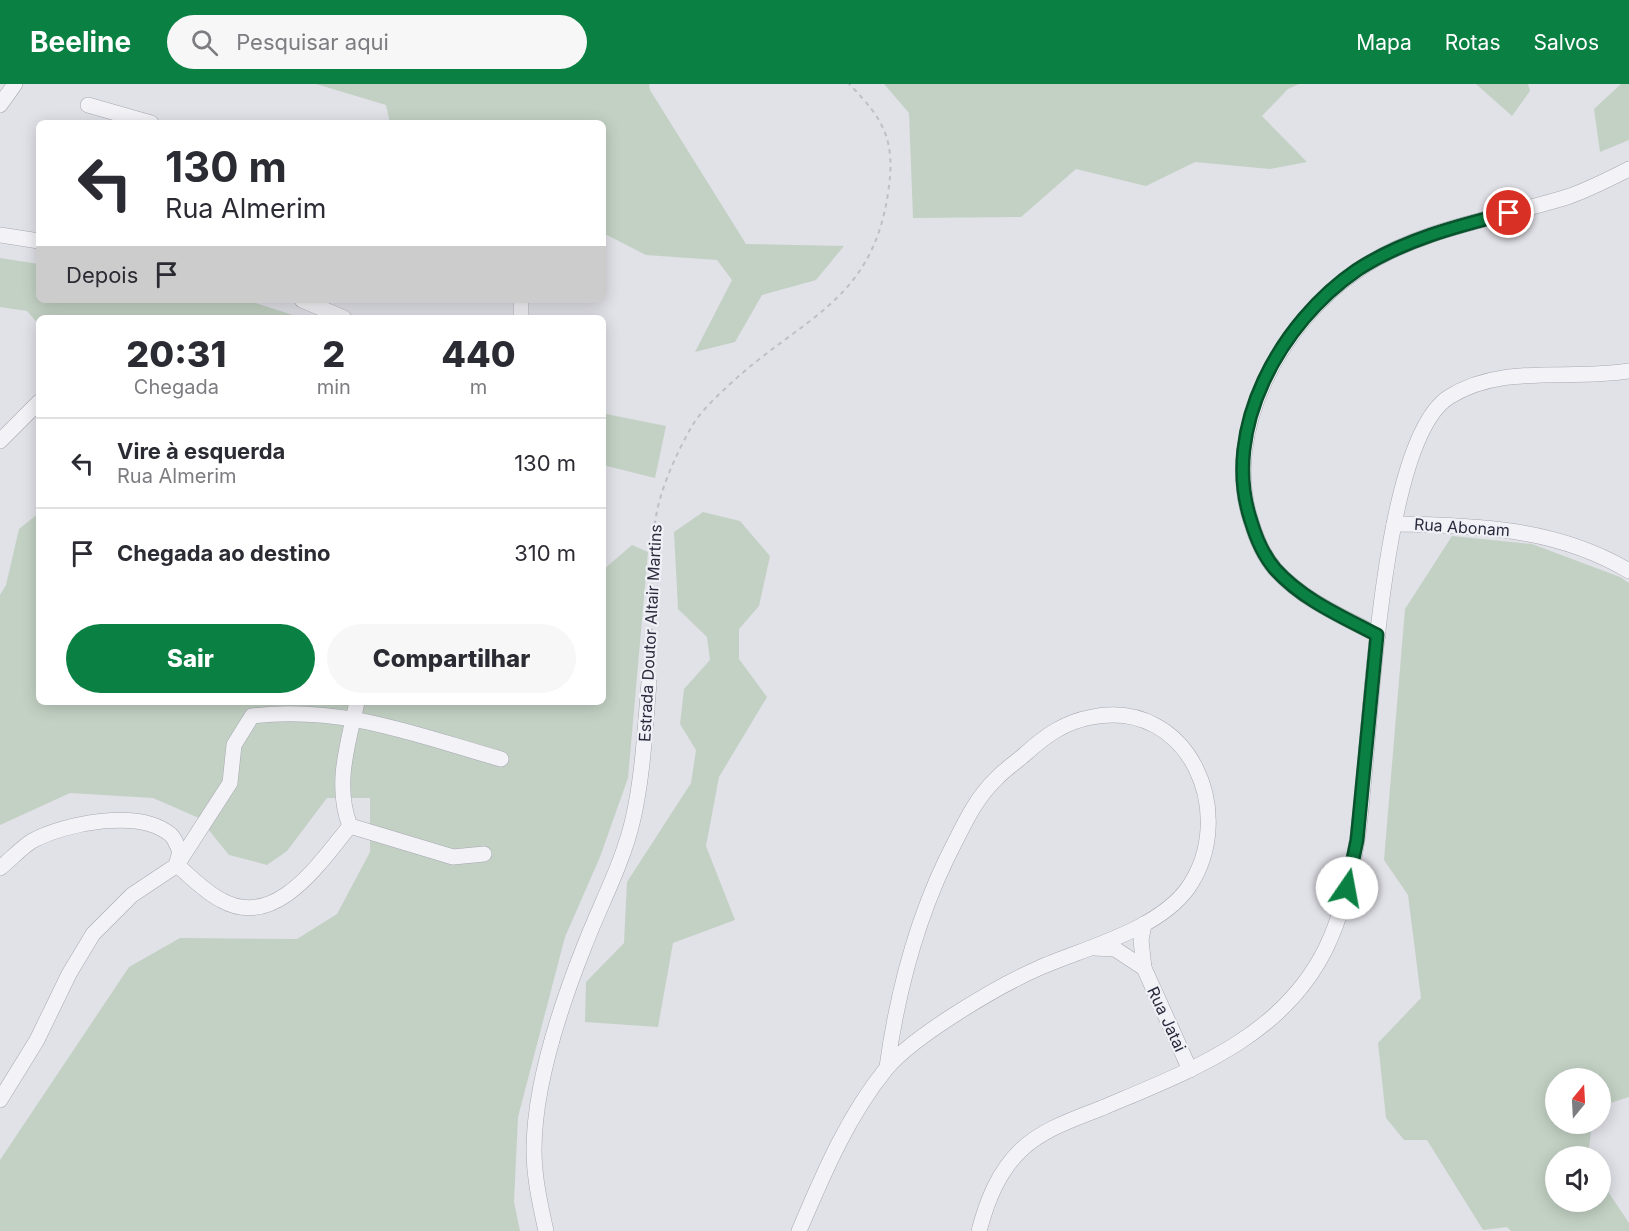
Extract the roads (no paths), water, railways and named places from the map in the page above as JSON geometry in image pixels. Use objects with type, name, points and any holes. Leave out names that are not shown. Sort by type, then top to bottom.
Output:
[{"type":"street","points":[[0,105],[15,84]]},
{"type":"street","points":[[88,105],[140,120]]},
{"type":"street","points":[[1377,635],[1318,604],[1295,588],[1263,552],[1246,506],[1242,462],[1252,411],[1267,375],[1294,334],[1322,300],[1357,271],[1401,246],[1450,228],[1569,196],[1629,170]]},
{"type":"street","points":[[0,235],[36,241]]},
{"type":"street","points":[[309,303],[337,315]]},
{"type":"street","points":[[979,1231],[997,1181],[1020,1151],[1037,1137],[1225,1053],[1283,1009],[1308,978],[1326,949],[1347,888],[1357,840],[1377,635],[1394,524],[1413,450],[1426,421],[1446,398],[1474,384],[1514,376],[1600,376],[1629,371]]},
{"type":"street","points":[[0,441],[36,405]]},
{"type":"street","name":"Rua Abonam","points":[[1394,524],[1498,527],[1534,534],[1583,547],[1629,571]]},
{"type":"street","name":"Estrada Doutor Altair Martins","points":[[546,1231],[538,1195],[534,1150],[537,1108],[549,1053],[583,949],[621,856],[633,819],[649,683]]},
{"type":"street","points":[[350,826],[344,810],[341,778],[356,705]]},
{"type":"street","points":[[0,1100],[37,1040],[69,974],[93,934],[132,895],[177,865],[230,783],[234,745],[252,716],[288,712],[354,717],[501,759]]},
{"type":"street","points":[[799,1231],[838,1143],[887,1067],[918,1041],[971,1005],[1036,969],[1144,924],[1177,900],[1202,862],[1208,837],[1210,811],[1201,780],[1181,745],[1161,729],[1132,717],[1104,714],[1073,720],[1049,733],[995,779],[970,812],[942,866],[909,953],[894,1018],[887,1067]]},
{"type":"street","points":[[0,868],[32,841],[73,825],[119,820],[150,824],[172,836],[180,852],[177,865]]},
{"type":"street","points":[[350,826],[453,857],[484,854]]},
{"type":"street","points":[[177,865],[222,901],[248,908],[275,902],[302,883],[350,826]]},
{"type":"street","name":"Rua Jatai","points":[[1144,924],[1141,940],[1144,968],[1190,1070]]},
{"type":"street","name":"Rua Jatai","points":[[1088,949],[1114,949],[1144,968]]}]
